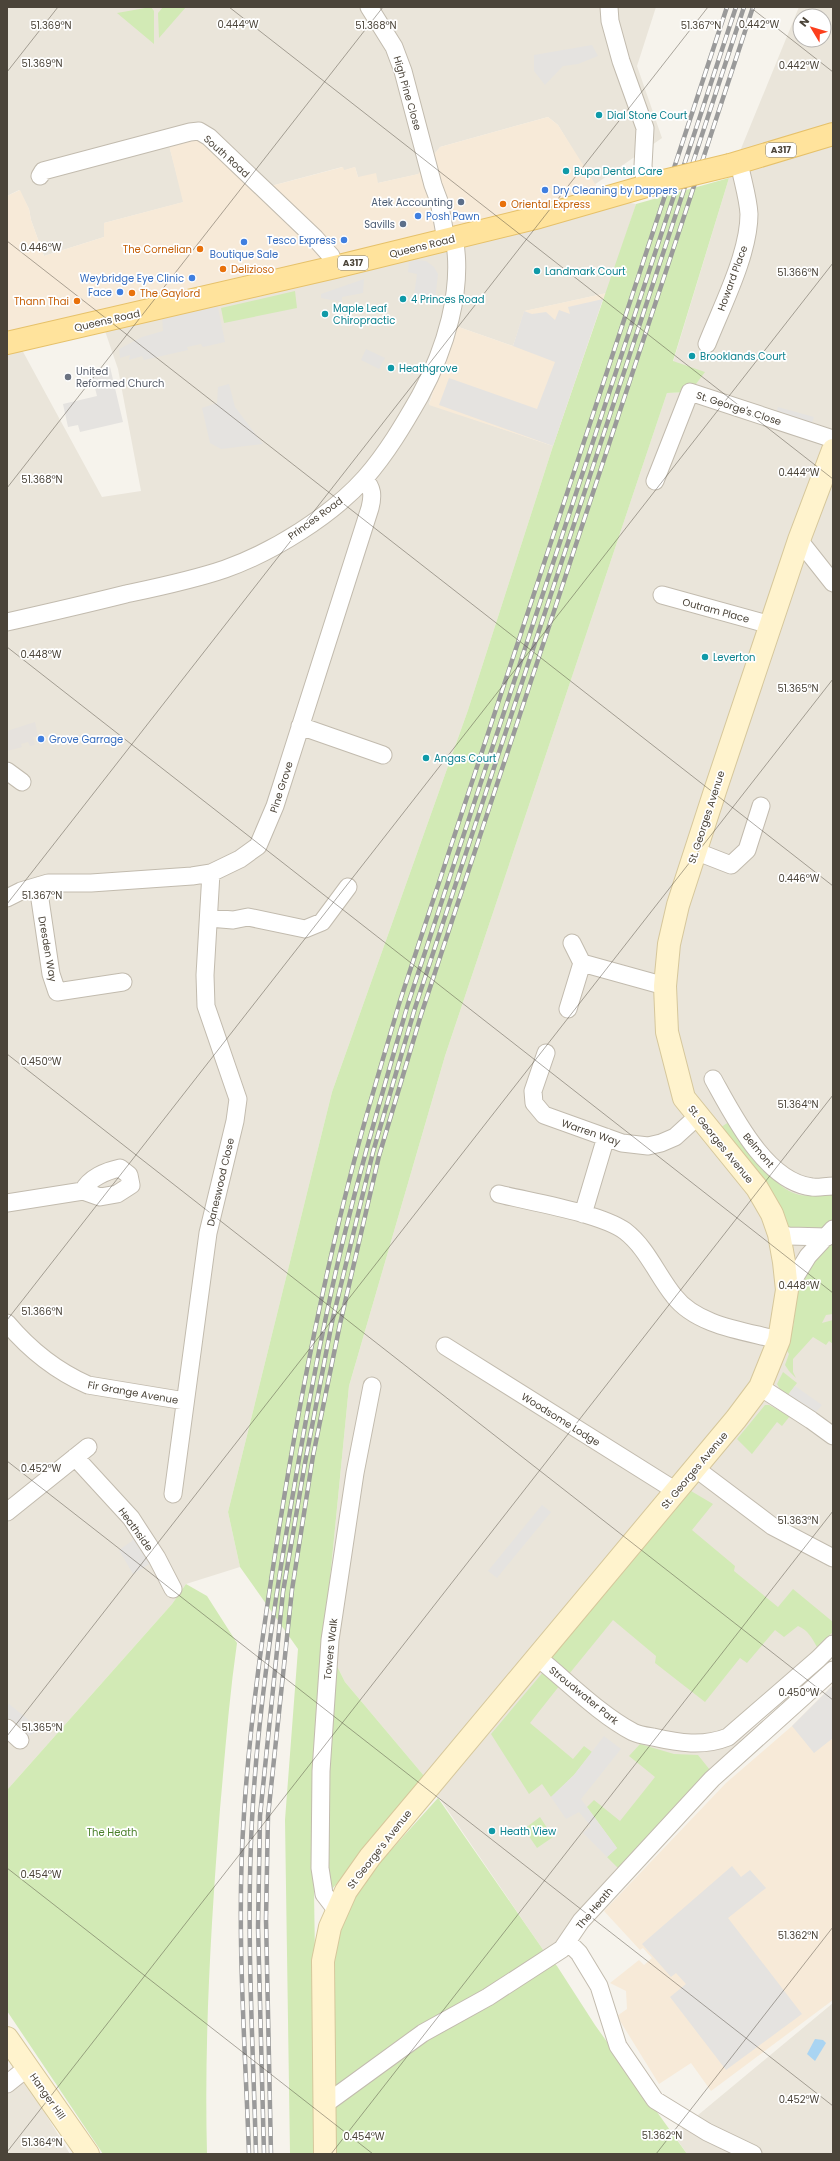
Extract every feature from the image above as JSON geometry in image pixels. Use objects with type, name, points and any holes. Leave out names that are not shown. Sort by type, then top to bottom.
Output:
[{"type":"main road","name":"Queens Road","points":[[7,343],[335,267],[539,217],[655,183],[734,164],[833,134]]},
{"type":"main road","name":"St. Georges Avenue","points":[[537,1657],[736,1419],[760,1387],[779,1340],[787,1290],[779,1234],[772,1214],[757,1188],[684,1098],[674,1064],[667,1032],[665,986],[669,944],[678,905],[799,540],[833,450]]},
{"type":"main road","name":"St George’s Avenue","points":[[325,2154],[323,1961],[330,1927],[346,1891],[370,1857],[537,1657]]},
{"type":"main road","name":"Hanger Hill","points":[[7,2038],[88,2154]]},
{"type":"street","name":"High Pine Close","points":[[369,7],[394,47],[403,71],[433,186],[440,201],[441,218],[450,239]]},
{"type":"street","points":[[609,7],[610,21],[621,60],[645,128],[643,166],[655,183]]},
{"type":"street","name":"South Road","points":[[40,176],[43,171],[80,160],[199,131],[209,137],[315,238],[331,256],[335,267]]},
{"type":"street","name":"Howard Place","points":[[707,344],[744,250],[747,233],[749,212],[734,164]]},
{"type":"street","name":"Princes Road","points":[[7,622],[191,579],[226,568],[257,555],[301,530],[324,514],[364,479],[382,457],[406,420],[435,365],[449,322],[453,302],[457,260],[450,239]]},
{"type":"street","name":"St. George's Close","points":[[655,481],[690,392],[833,439]]},
{"type":"street","name":"Pine Grove","points":[[7,898],[48,883],[91,883],[192,876],[211,873],[240,860],[258,846],[275,806],[370,508],[372,496],[371,486],[364,479]]},
{"type":"street","points":[[799,540],[833,583]]},
{"type":"street","name":"Outram Place","points":[[662,595],[771,624]]},
{"type":"street","points":[[300,726],[383,755]]},
{"type":"street","points":[[7,770],[22,782]]},
{"type":"street","points":[[695,851],[731,865],[748,850],[761,806]]},
{"type":"street","name":"Daneswood Close","points":[[173,1494],[208,1233],[235,1121],[238,1099],[206,1006],[205,975],[211,873]]},
{"type":"street","name":"Dresden Way","points":[[38,886],[51,974],[57,992],[123,982]]},
{"type":"street","points":[[209,918],[234,920],[248,917],[305,929],[322,922],[348,887]]},
{"type":"street","points":[[568,1009],[582,963],[572,943]]},
{"type":"street","points":[[582,963],[665,986]]},
{"type":"street","name":"Warren Way","points":[[546,1053],[533,1091],[534,1103],[544,1115],[622,1143],[648,1146],[661,1143],[675,1137],[698,1116]]},
{"type":"street","name":"Belmont","points":[[713,1080],[735,1118],[758,1152],[776,1170],[794,1182],[812,1187],[833,1186]]},
{"type":"street","points":[[712,1133],[735,1118]]},
{"type":"street","points":[[583,1214],[606,1137]]},
{"type":"street","points":[[7,1203],[83,1191]]},
{"type":"street","points":[[500,1194],[603,1220],[624,1231],[647,1254],[675,1298],[697,1315],[716,1324],[779,1340]]},
{"type":"street","points":[[779,1234],[789,1236],[830,1233]]},
{"type":"street","points":[[787,1290],[808,1256],[830,1233]]},
{"type":"street","name":"Fir Grange Avenue","points":[[7,1322],[22,1340],[39,1356],[76,1380],[88,1385],[185,1401]]},
{"type":"street","name":"Woodsome Lodge","points":[[445,1346],[676,1491]]},
{"type":"street","name":"Towers Walk","points":[[337,1911],[324,1894],[320,1868],[321,1771],[324,1722],[331,1633],[355,1473],[372,1386]]},
{"type":"street","points":[[760,1387],[833,1436]]},
{"type":"street","name":"Heathside","points":[[7,1512],[81,1452],[131,1518],[157,1558],[173,1589]]},
{"type":"street","points":[[695,1468],[772,1526],[833,1558]]},
{"type":"street","name":"Stroudwater Park","points":[[537,1657],[616,1722],[634,1733],[676,1743],[700,1744],[715,1742],[728,1737],[833,1644]]},
{"type":"street","name":"The Heath","points":[[324,2105],[423,2033],[488,1997],[562,1949],[581,1921],[712,1779],[833,1670]]},
{"type":"street","points":[[7,1728],[20,1740]]},
{"type":"street","points":[[568,1942],[579,1953],[599,1986],[618,2046],[655,2100],[707,2132],[753,2154]]},
{"type":"street","points":[[7,2084],[28,2068]]},
{"type":"shaded area","points":[[7,7],[656,7],[637,66],[662,138],[594,185],[558,125],[548,117],[440,147],[419,174],[378,183],[358,177],[355,167],[343,171],[342,167],[256,190],[169,145],[184,202],[104,223],[104,237],[44,256],[31,220],[29,209],[19,190],[7,196]]},
{"type":"shaded area","points":[[799,7],[833,7],[833,1655],[803,1686],[759,1722],[710,1770],[546,1954],[425,1777],[345,1682],[324,1640],[349,1386],[445,1056],[667,393],[690,392],[704,372],[673,362],[729,178],[792,24],[792,48],[832,48],[832,8]]},
{"type":"shaded area","points":[[592,45],[598,56],[578,64],[563,66],[545,85],[534,71],[534,55]]},
{"type":"shaded area","points":[[548,117],[558,125],[604,198],[7,339],[7,196],[20,190],[29,209],[31,220],[44,256],[104,237],[104,223],[183,202],[169,145],[198,138],[256,190],[343,167],[344,170],[355,167],[358,177],[376,173],[378,183],[418,174],[440,147]]},
{"type":"shaded area","points":[[604,198],[636,204],[607,293],[525,311],[513,346],[453,325],[429,404],[553,446],[468,710],[332,1092],[228,1512],[240,1567],[186,1584],[172,1604],[7,1790],[7,339],[15,337],[102,497],[141,491],[118,369],[105,331]]},
{"type":"shaded area","points":[[416,260],[426,261],[434,267],[438,274],[435,300],[414,295],[417,274],[408,272],[409,262]]},
{"type":"shaded area","points":[[364,279],[363,293],[342,297],[342,302],[321,298],[321,294]]},
{"type":"shaded area","points":[[607,293],[603,299],[553,446],[429,405],[453,325],[513,346],[524,311]]},
{"type":"shaded area","points":[[603,299],[553,446],[439,405],[449,378],[537,409],[555,362],[513,346],[524,311],[532,314],[546,312],[555,320],[559,310],[570,314],[568,307]]},
{"type":"shaded area","points":[[217,303],[225,342],[203,347],[201,344],[187,347],[188,350],[144,360],[142,356],[129,360],[130,355],[120,358],[119,349],[142,337],[163,331],[162,315]]},
{"type":"shaded area","points":[[366,349],[385,358],[379,369],[361,360]]},
{"type":"shaded area","points":[[110,367],[123,422],[80,432],[78,425],[68,427],[63,404],[97,396],[91,372]]},
{"type":"shaded area","points":[[229,384],[235,407],[263,444],[221,449],[210,443],[202,408],[217,403],[218,387]]},
{"type":"shaded area","points":[[778,407],[814,417],[809,431],[774,420]]},
{"type":"shaded area","points":[[35,722],[38,736],[33,737],[35,745],[30,746],[28,742],[21,744],[22,747],[7,751],[7,731]]},
{"type":"shaded area","points":[[795,1386],[822,1405],[806,1424],[777,1409]]},
{"type":"shaded area","points":[[542,1505],[551,1512],[497,1578],[488,1571]]},
{"type":"shaded area","points":[[134,1533],[168,1591],[149,1564],[133,1574],[119,1550],[132,1541]]},
{"type":"shaded area","points":[[833,1685],[833,2000],[711,2091],[691,2063],[659,2084],[617,2016],[627,2009],[626,1991],[610,1983],[639,1960],[644,1965],[652,1958],[643,1948],[640,1950],[604,1911],[726,1783],[792,1726]]},
{"type":"shaded area","points":[[833,1685],[833,1738],[814,1753],[792,1726]]},
{"type":"shaded area","points":[[9,1704],[41,1730],[14,1743],[7,1738],[7,1706]]},
{"type":"shaded area","points":[[604,1736],[621,1749],[581,1799],[617,1848],[607,1857],[583,1833],[591,1826],[579,1812],[566,1819],[551,1797],[574,1775]]},
{"type":"shaded area","points":[[732,1866],[741,1877],[750,1870],[766,1888],[728,1918],[802,2014],[726,2070],[670,1997],[686,1984],[676,1973],[671,1977],[642,1944]]},
{"type":"shaded area","points":[[833,2003],[833,2154],[687,2154],[674,2135]]},
{"type":"shaded area","points":[[19,2082],[26,2082],[70,2154],[7,2154],[7,2092]]},
{"type":"green space","points":[[151,7],[154,11],[154,44],[117,13]]},
{"type":"green space","points":[[163,7],[186,7],[159,38],[158,13]]},
{"type":"green space","points":[[729,178],[673,361],[705,372],[690,392],[667,393],[445,1056],[349,1386],[324,1640],[345,1682],[425,1777],[328,1894],[331,1697],[313,1825],[318,2154],[290,2154],[285,1820],[298,1649],[240,1567],[228,1512],[332,1092],[468,710],[553,446],[636,204]]},
{"type":"green space","points":[[295,291],[297,308],[224,323],[221,308]]},
{"type":"green space","points":[[735,1118],[761,1163],[772,1177],[785,1188],[799,1195],[815,1195],[833,1188],[833,1236],[789,1236],[712,1133]]},
{"type":"green space","points":[[833,1240],[833,1314],[826,1315],[822,1323],[833,1320],[833,1344],[829,1341],[826,1345],[813,1337],[793,1359],[793,1372],[796,1378],[785,1365],[789,1354],[786,1349],[794,1323],[793,1299],[798,1283],[814,1257]]},
{"type":"green space","points":[[783,1372],[797,1383],[787,1396],[782,1393],[777,1384]]},
{"type":"green space","points":[[765,1405],[769,1405],[790,1416],[782,1426],[777,1422],[752,1454],[737,1439]]},
{"type":"green space","points":[[691,1491],[713,1504],[692,1530],[735,1566],[734,1571],[778,1607],[793,1589],[833,1622],[833,1632],[817,1647],[807,1632],[798,1626],[784,1637],[775,1630],[747,1663],[740,1658],[705,1702],[655,1663],[656,1656],[613,1620],[565,1679],[546,1664]]},
{"type":"green space","name":"The Heath","points":[[186,1584],[207,1596],[237,1643],[229,1705],[211,1938],[206,2068],[207,2154],[103,2154],[7,2011],[7,1790],[172,1604]]},
{"type":"green space","points":[[544,1671],[560,1685],[530,1723],[573,1759],[584,1746],[592,1752],[574,1775],[551,1797],[542,1784],[529,1794],[491,1734]]},
{"type":"green space","points":[[640,1744],[674,1754],[698,1755],[710,1770],[620,1870],[607,1857],[617,1848],[587,1807],[594,1800],[620,1821],[655,1777],[629,1756]]},
{"type":"green space","points":[[438,1798],[546,1954],[557,1966],[595,2025],[687,2154],[336,2154],[334,1957],[345,1916],[359,1889],[374,1869]]},
{"type":"green space","points":[[540,1817],[553,1837],[537,1848],[524,1829]]},
{"type":"water","points":[[815,2039],[823,2040],[826,2043],[815,2061],[807,2054]]},
{"type":"railway","points":[[249,2154],[241,1941],[241,1899],[244,1814],[250,1743],[258,1672],[279,1529],[295,1434],[323,1291],[357,1150],[399,1004],[727,7]]},
{"type":"railway","points":[[256,2154],[250,1945],[250,1862],[257,1747],[275,1601],[312,1385],[338,1261],[366,1150],[408,1004],[736,7]]},
{"type":"railway","points":[[264,2154],[258,1927],[260,1816],[283,1592],[305,1463],[332,1322],[373,1152],[415,1008],[744,7]]},
{"type":"railway","points":[[271,2154],[266,1919],[268,1816],[292,1590],[313,1456],[340,1324],[379,1156],[421,1015],[753,7]]},
{"type":"place","name":"Dial Stone Court","points":[[599,115]]},
{"type":"place","name":"Bupa Dental Care","points":[[566,171]]},
{"type":"place","name":"Dry Cleaning by Dappers","points":[[545,190]]},
{"type":"place","name":"Atek Accounting","points":[[461,202]]},
{"type":"place","name":"Oriental Express","points":[[503,204]]},
{"type":"place","name":"Posh Pawn","points":[[418,216]]},
{"type":"place","name":"Savills","points":[[403,224]]},
{"type":"place","name":"Tesco Express","points":[[344,240]]},
{"type":"place","name":"Boutique Sale","points":[[244,242]]},
{"type":"place","name":"The Cornelian","points":[[200,249]]},
{"type":"place","name":"Delizioso","points":[[223,269]]},
{"type":"place","name":"Landmark Court","points":[[537,271]]},
{"type":"place","name":"Weybridge Eye Clinic","points":[[192,278]]},
{"type":"place","name":"Face","points":[[120,292]]},
{"type":"place","name":"The Gaylord","points":[[132,293]]},
{"type":"place","name":"4 Princes Road","points":[[403,299]]},
{"type":"place","name":"Thann Thai","points":[[77,301]]},
{"type":"place","name":"Maple Leaf Chiropractic","points":[[325,314]]},
{"type":"place","name":"Brooklands Court","points":[[692,356]]},
{"type":"place","name":"Heathgrove","points":[[391,368]]},
{"type":"place","name":"United Reformed Church","points":[[68,377]]},
{"type":"place","name":"Leverton","points":[[705,657]]},
{"type":"place","name":"Grove Garrage","points":[[41,739]]},
{"type":"place","name":"Angas Court","points":[[426,758]]},
{"type":"place","name":"Heath View","points":[[492,1831]]}]
